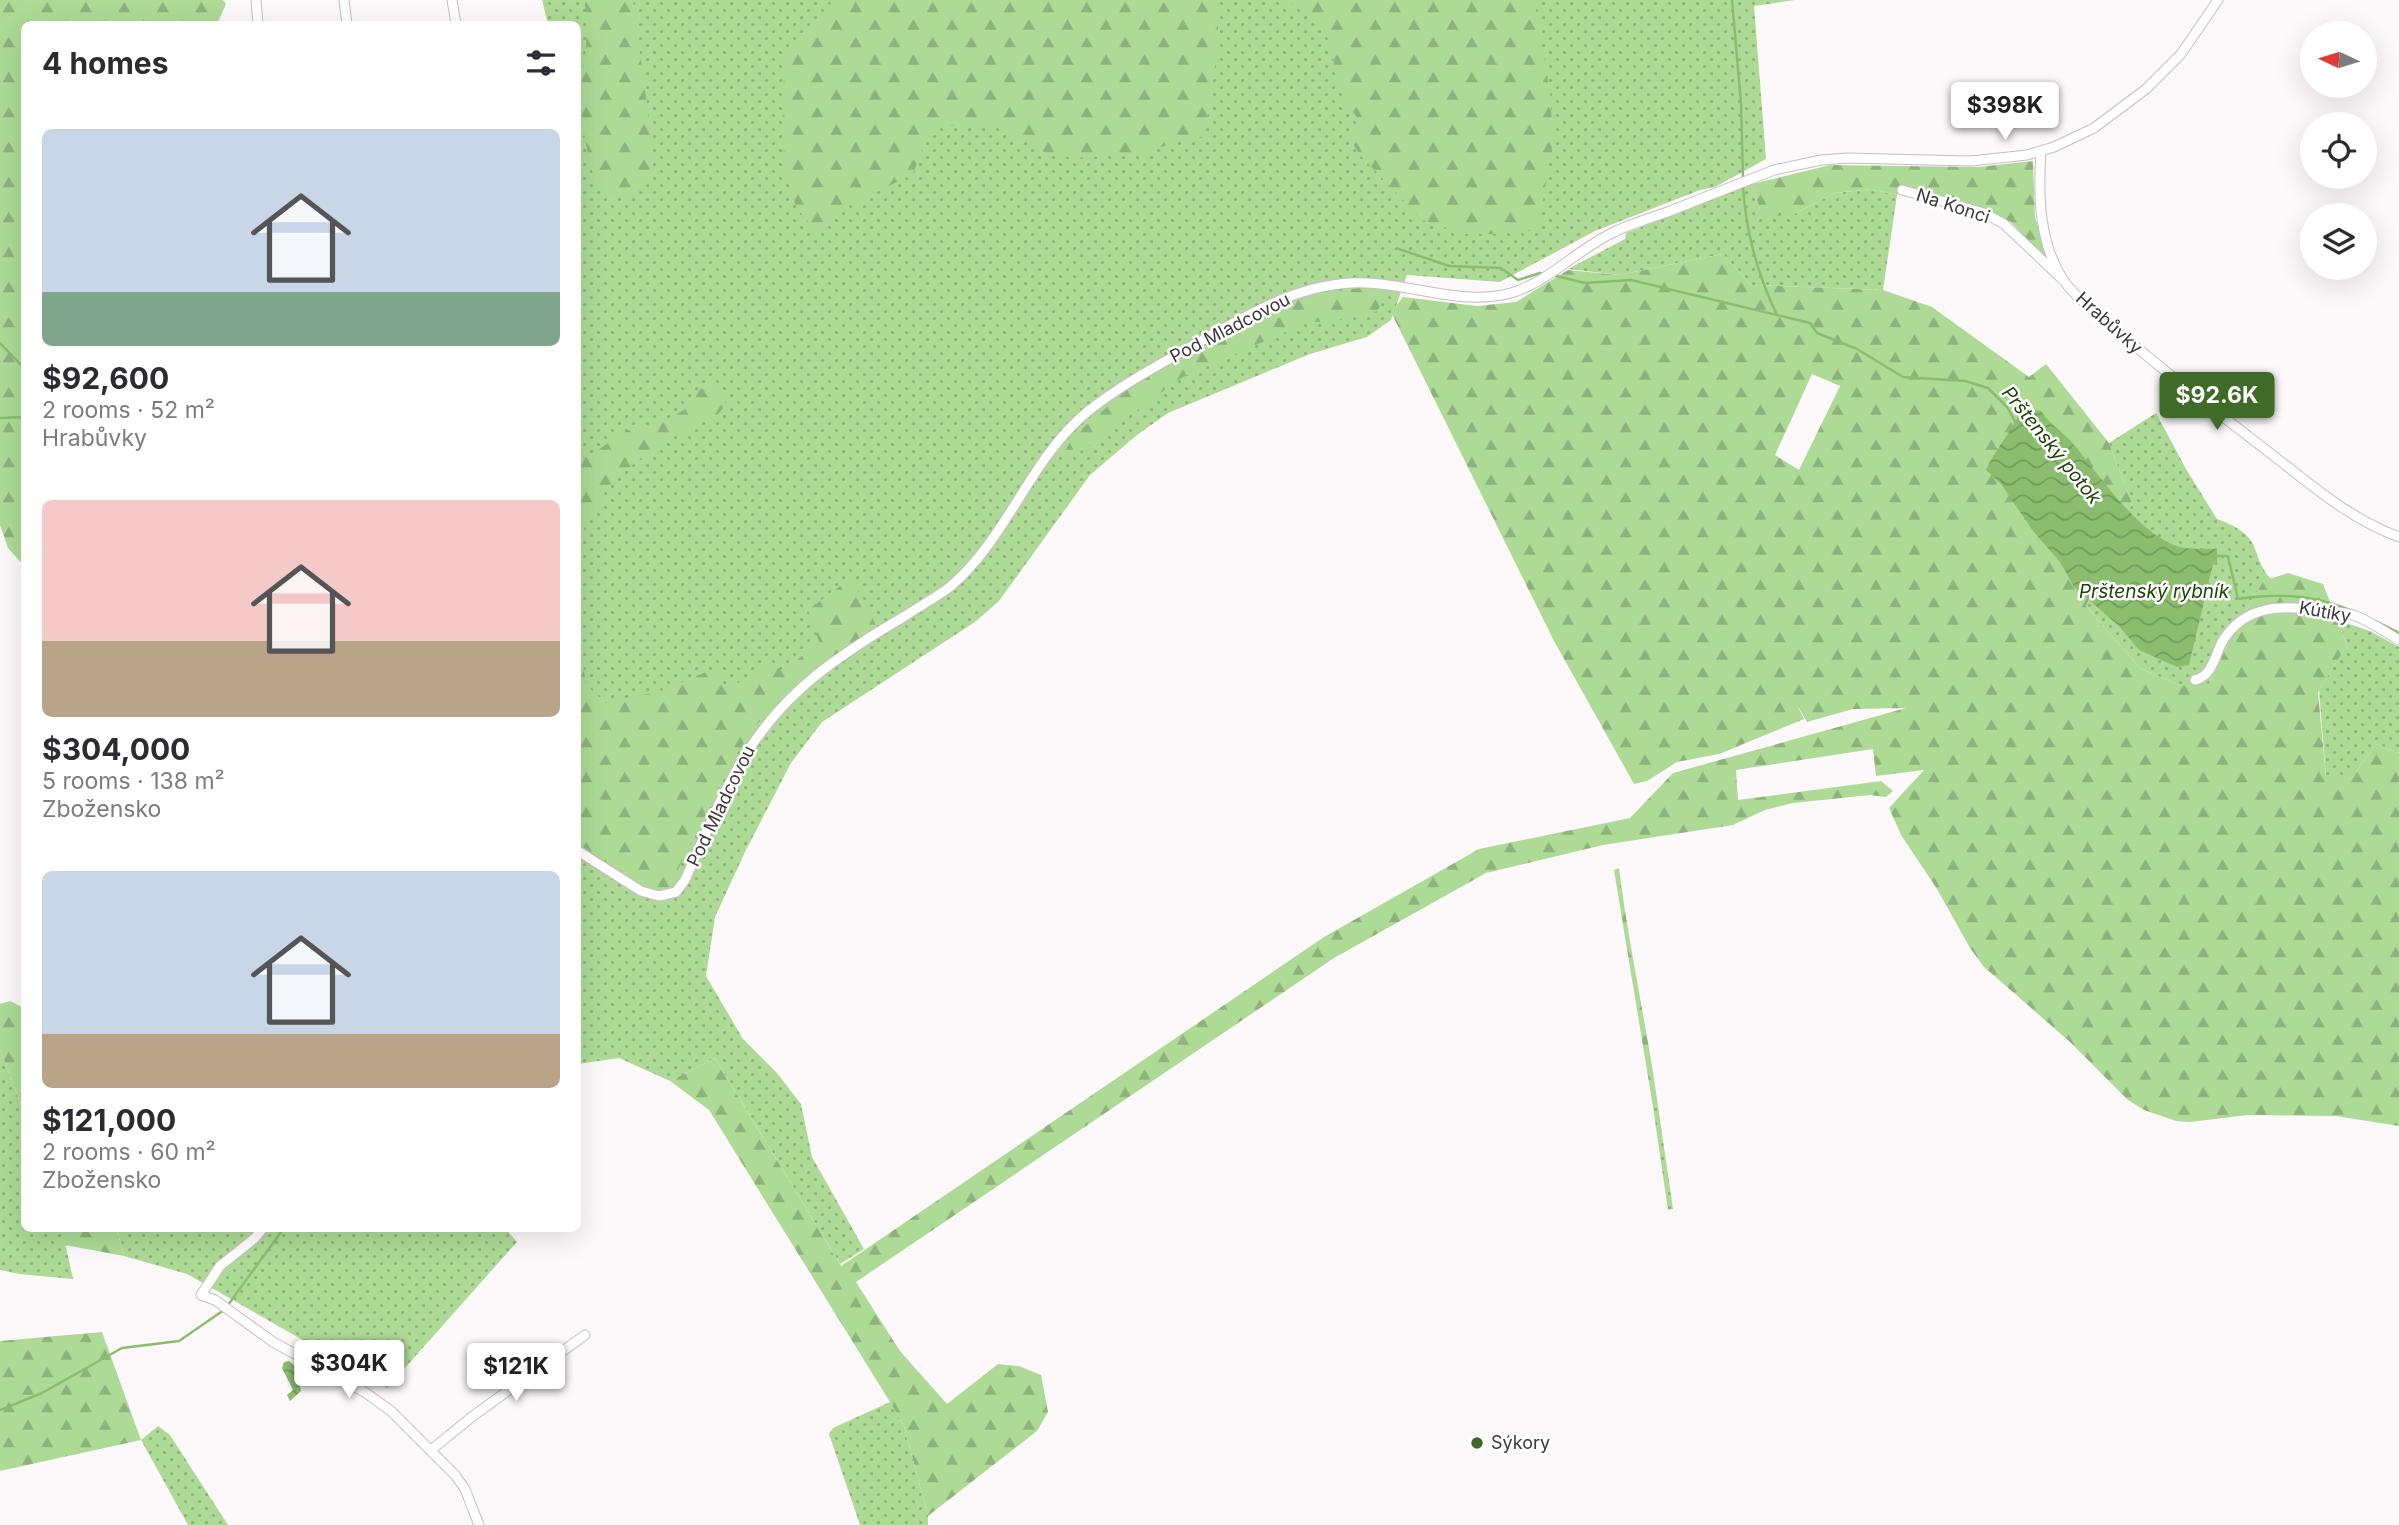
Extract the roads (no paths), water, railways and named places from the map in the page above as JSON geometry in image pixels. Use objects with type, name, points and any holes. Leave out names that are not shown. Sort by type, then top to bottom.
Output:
[{"type":"street","points":[[257,0],[258,21]]},
{"type":"street","points":[[344,0],[347,21]]},
{"type":"street","points":[[452,0],[456,21]]},
{"type":"street","name":"Pod Mladcovou","points":[[581,853],[641,891],[659,896],[676,892],[685,880],[741,759],[769,720],[803,685],[834,661],[947,589],[964,574],[1060,440],[1087,412],[1130,381],[1254,311],[1294,294],[1317,288],[1368,283],[1428,293],[1494,297],[1515,292],[1612,233],[1774,170],[1794,165],[1847,158],[1971,161],[2040,152],[2094,128],[2146,89],[2181,54],[2218,0]]},
{"type":"street","name":"Hrabůvky","points":[[2040,152],[2043,224],[2047,243],[2064,282],[2166,374],[2315,488],[2349,513],[2399,537]]},
{"type":"street","name":"Na Konci","points":[[1902,190],[1984,214],[2004,224],[2064,282]]},
{"type":"street","name":"Kútíky","points":[[2195,680],[2208,672],[2231,631],[2245,618],[2276,608],[2296,606],[2355,615],[2399,640]]},
{"type":"street","points":[[258,1232],[220,1266],[201,1295],[215,1300],[274,1342],[366,1393],[391,1411],[455,1475],[465,1489],[480,1525]]},
{"type":"street","points":[[431,1450],[473,1416],[585,1335]]},
{"type":"water","name":"Prštenský rybník","points":[[2027,409],[2041,411],[2071,441],[2122,504],[2151,531],[2180,547],[2217,549],[2217,563],[2213,564],[2189,665],[2177,667],[2139,650],[2119,626],[2074,587],[2060,562],[2033,531],[2001,484],[1986,470],[2020,412]]},
{"type":"water","points":[[289,1361],[296,1367],[301,1391],[290,1401],[287,1395],[293,1390],[282,1368],[284,1362]]},
{"type":"waterway","points":[[1732,0],[1741,103],[1743,178]]},
{"type":"waterway","points":[[1743,185],[1746,218],[1754,252],[1777,315]]},
{"type":"waterway","name":"Prštenský potok","points":[[1399,249],[1449,266],[1501,268],[1518,280],[1545,274]]},
{"type":"waterway","name":"Prštenský potok","points":[[1552,275],[1585,283],[1631,280],[1810,323],[1817,333],[1857,349],[1903,377],[1965,381],[1988,388],[2007,407],[2017,425]]},
{"type":"waterway","points":[[0,343],[21,365]]},
{"type":"waterway","points":[[0,418],[21,417]]},
{"type":"waterway","name":"Prštenský potok","points":[[2214,556],[2228,556],[2238,599],[2283,596],[2322,601],[2359,613],[2399,633]]},
{"type":"waterway","name":"Prštenský potok","points":[[228,1305],[281,1232]]},
{"type":"waterway","name":"Prštenský potok","points":[[0,1410],[42,1393],[122,1348],[179,1341],[224,1310]]},
{"type":"place","name":"Sýkory","points":[[1477,1443]]}]
